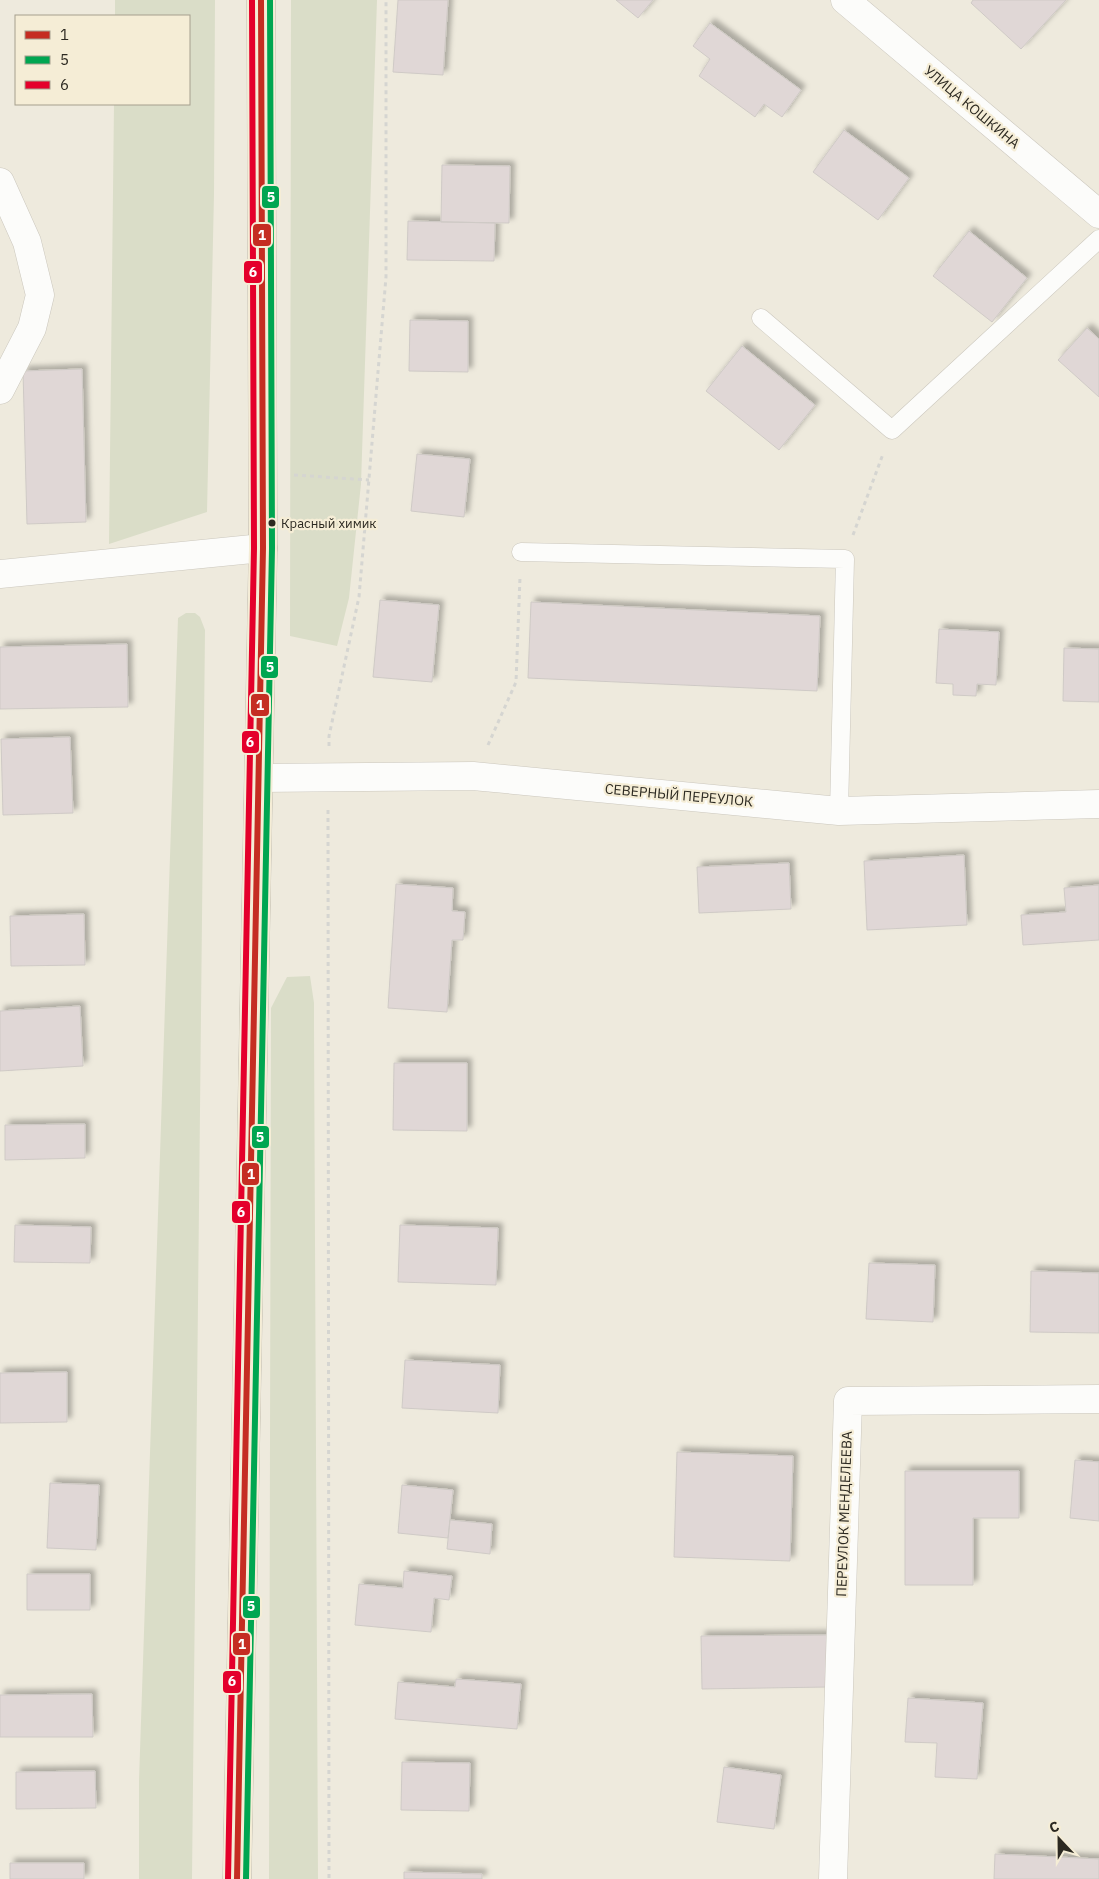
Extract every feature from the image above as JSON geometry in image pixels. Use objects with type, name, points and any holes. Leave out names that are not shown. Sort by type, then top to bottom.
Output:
[{"type":"main road","points":[[237,1879],[263,548],[261,0]]},
{"type":"street","name":"УЛИЦА КОШКИНА","points":[[845,0],[1099,214]]},
{"type":"street","points":[[0,182],[27,242],[40,296],[32,328],[0,390]]},
{"type":"street","points":[[0,574],[263,548]]},
{"type":"street","name":"СЕВЕРНЫЙ ПЕРЕУЛОК","points":[[259,778],[474,776],[839,811],[1099,804]]},
{"type":"street","name":"ПЕРЕУЛОК МЕНДЕЛЕЕВА","points":[[832,1879],[848,1401],[1099,1399]]},
{"type":"lane","points":[[761,318],[892,430],[1099,239]]},
{"type":"lane","points":[[521,552],[845,559],[839,811]]},
{"type":"path","points":[[329,1879],[329,736],[359,597],[386,276],[386,0]]},
{"type":"path","points":[[845,559],[892,430]]},
{"type":"path","points":[[286,474],[369,480]]},
{"type":"path","points":[[474,776],[516,682],[521,552]]},
{"type":"green space","points":[[115,0],[215,0],[214,194],[207,512],[109,544],[114,105],[190,105],[190,15],[115,15]]},
{"type":"green space","points":[[291,0],[377,0],[361,484],[349,598],[337,646],[290,636]]},
{"type":"green space","points":[[186,613],[195,613],[200,617],[205,630],[192,1879],[139,1879],[139,1781],[178,618]]},
{"type":"green space","points":[[310,976],[314,1003],[318,1879],[269,1879],[271,1008],[287,977]]},
{"type":"building","points":[[398,0],[448,0],[443,75],[393,72]]},
{"type":"building","points":[[616,0],[653,0],[638,18]]},
{"type":"building","points":[[973,0],[1066,0],[1021,49],[971,3]]},
{"type":"building","points":[[710,23],[801,90],[782,117],[764,104],[755,117],[699,76],[710,59],[693,46]]},
{"type":"building","points":[[844,130],[909,178],[878,220],[813,172]]},
{"type":"building","points":[[442,165],[510,166],[509,223],[441,222]]},
{"type":"building","points":[[408,221],[495,223],[494,261],[407,260]]},
{"type":"building","points":[[969,231],[1027,278],[992,322],[933,276]]},
{"type":"building","points":[[410,320],[468,321],[468,372],[409,371]]},
{"type":"building","points":[[1087,328],[1099,339],[1099,397],[1058,360]]},
{"type":"building","points":[[742,346],[815,405],[779,450],[706,391]]},
{"type":"building","points":[[82,369],[86,522],[27,524],[23,371]]},
{"type":"building","points":[[417,454],[470,459],[464,517],[411,511]]},
{"type":"building","points":[[380,600],[439,605],[432,682],[373,677]]},
{"type":"building","points":[[531,602],[820,616],[817,691],[528,678]]},
{"type":"building","points":[[939,629],[999,632],[996,685],[977,684],[976,696],[953,695],[953,684],[936,683]]},
{"type":"building","points":[[127,644],[128,707],[0,709],[0,647]]},
{"type":"building","points":[[1064,648],[1099,649],[1099,702],[1063,701]]},
{"type":"building","points":[[70,737],[73,813],[3,815],[1,739]]},
{"type":"building","points":[[964,855],[967,925],[867,930],[864,861]]},
{"type":"building","points":[[789,863],[791,909],[699,913],[697,867]]},
{"type":"building","points":[[396,884],[453,888],[452,911],[465,912],[463,940],[452,940],[447,1012],[388,1008]]},
{"type":"building","points":[[1099,885],[1099,940],[1023,945],[1021,915],[1066,912],[1064,888]]},
{"type":"building","points":[[84,914],[85,965],[11,966],[10,916]]},
{"type":"building","points":[[80,1006],[83,1066],[0,1071],[0,1011]]},
{"type":"building","points":[[394,1063],[467,1063],[467,1131],[393,1130]]},
{"type":"building","points":[[85,1124],[85,1158],[5,1160],[5,1125]]},
{"type":"building","points":[[15,1225],[91,1227],[90,1263],[14,1262]]},
{"type":"building","points":[[400,1225],[498,1228],[496,1285],[398,1282]]},
{"type":"building","points":[[869,1263],[935,1265],[933,1322],[866,1319]]},
{"type":"building","points":[[1031,1271],[1099,1273],[1099,1333],[1030,1332]]},
{"type":"building","points":[[405,1360],[500,1365],[498,1413],[402,1408]]},
{"type":"building","points":[[67,1372],[67,1422],[0,1423],[0,1373]]},
{"type":"building","points":[[677,1452],[793,1456],[790,1561],[674,1557]]},
{"type":"building","points":[[1075,1460],[1099,1462],[1099,1521],[1070,1518]]},
{"type":"building","points":[[905,1471],[1019,1471],[1019,1518],[973,1518],[973,1585],[905,1585]]},
{"type":"building","points":[[50,1483],[99,1485],[96,1550],[47,1548]]},
{"type":"building","points":[[402,1485],[453,1490],[448,1538],[398,1533]]},
{"type":"building","points":[[450,1520],[492,1524],[490,1554],[447,1549]]},
{"type":"building","points":[[404,1571],[452,1576],[449,1600],[434,1598],[431,1632],[355,1625],[359,1584],[403,1588]]},
{"type":"building","points":[[27,1574],[90,1574],[90,1610],[27,1610]]},
{"type":"building","points":[[827,1635],[827,1687],[702,1689],[701,1636]]},
{"type":"building","points":[[456,1679],[521,1684],[517,1729],[395,1719],[398,1682],[455,1687]]},
{"type":"building","points":[[92,1694],[93,1737],[0,1737],[0,1695]]},
{"type":"building","points":[[908,1698],[983,1703],[977,1779],[935,1777],[937,1743],[905,1742]]},
{"type":"building","points":[[402,1762],[470,1763],[469,1811],[401,1810]]},
{"type":"building","points":[[724,1767],[781,1775],[774,1829],[717,1822]]},
{"type":"building","points":[[95,1771],[96,1808],[16,1809],[16,1772]]},
{"type":"building","points":[[995,1854],[1099,1859],[1099,1879],[994,1879]]},
{"type":"building","points":[[10,1863],[84,1863],[84,1879],[10,1879]]},
{"type":"building","points":[[404,1872],[482,1874],[482,1879],[404,1879]]},
{"type":"transit line","name":"6","points":[[228,1879],[254,548],[252,0]]},
{"type":"transit line","name":"1","points":[[237,1879],[263,548],[261,0]]},
{"type":"transit line","name":"5","points":[[246,1879],[272,548],[270,0]]},
{"type":"place","name":"Красный химик","points":[[272,523]]}]
